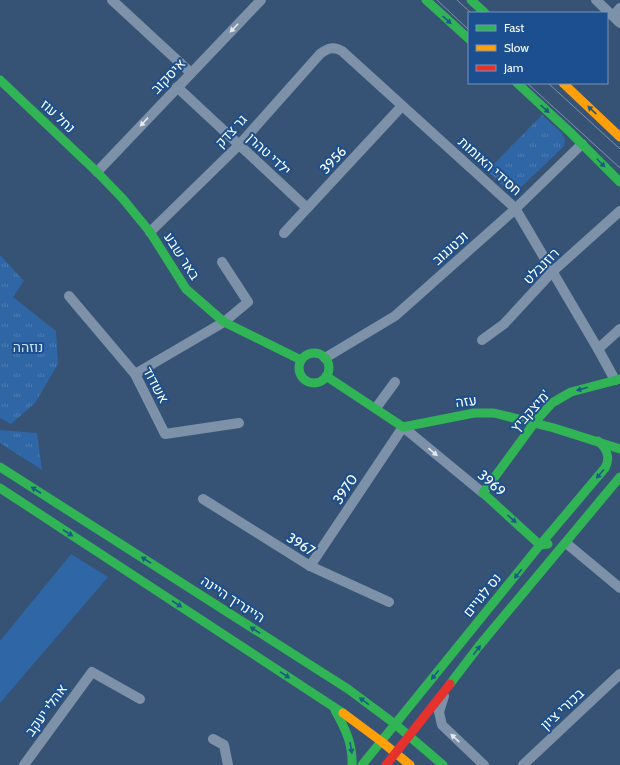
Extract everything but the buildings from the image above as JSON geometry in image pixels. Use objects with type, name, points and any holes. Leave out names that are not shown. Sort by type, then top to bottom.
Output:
[{"type":"street","points":[[112,0],[190,73]]},
{"type":"street","name":"איסקוב","points":[[97,172],[261,0]]},
{"type":"street","points":[[426,0],[468,38]]},
{"type":"street","points":[[470,0],[484,12]]},
{"type":"street","points":[[596,0],[616,20],[620,8]]},
{"type":"street","name":"חסידי האומות","points":[[331,48],[337,48],[342,51],[515,208],[617,379]]},
{"type":"street","name":"גר צדק","points":[[150,232],[239,145],[320,54],[331,48]]},
{"type":"street","name":"נחל עוז","points":[[0,80],[97,172]]},
{"type":"street","points":[[518,84],[620,182]]},
{"type":"street","points":[[563,84],[620,137]]},
{"type":"street","name":"ילדי טהרן","points":[[177,87],[307,208]]},
{"type":"street","name":"3956","points":[[284,233],[402,106]]},
{"type":"street","name":"וכטנגוב","points":[[325,358],[395,316],[515,208],[582,144]]},
{"type":"street","name":"באר שבע","points":[[97,172],[123,199],[150,232],[186,289],[224,322],[301,360]]},
{"type":"street","name":"רוזנבלט","points":[[482,340],[504,324],[552,272],[620,211]]},
{"type":"street","points":[[136,374],[224,322],[248,302],[222,262]]},
{"type":"street","name":"אשדוד","points":[[69,296],[136,374],[165,434],[239,423]]},
{"type":"street","points":[[598,349],[620,329]]},
{"type":"street","points":[[312,353],[321,355],[325,358],[329,367],[326,376],[319,382],[315,383],[306,381],[299,369],[301,360],[312,353]]},
{"type":"street","points":[[326,376],[404,427]]},
{"type":"street","name":"מיצקביץ'","points":[[483,493],[535,422],[552,403],[563,395],[617,379]]},
{"type":"street","points":[[376,408],[395,382]]},
{"type":"street","name":"עזה","points":[[404,427],[474,413],[494,413],[535,422],[620,449]]},
{"type":"street","name":"3969","points":[[404,427],[483,493],[540,545]]},
{"type":"street","name":"3970","points":[[310,566],[404,427]]},
{"type":"street","name":"נס לגויים","points":[[362,765],[540,545],[608,464],[606,449],[598,441]]},
{"type":"street","name":"היינריך היינה","points":[[0,467],[348,689],[396,724],[443,765]]},
{"type":"street","points":[[386,765],[446,691],[484,640],[620,477]]},
{"type":"street","points":[[0,488],[333,706],[382,742],[410,765]]},
{"type":"street","name":"3967","points":[[203,499],[310,566],[389,602]]},
{"type":"street","points":[[540,545],[566,543],[620,588]]},
{"type":"street","name":"אהלי יעקב","points":[[24,765],[92,672],[140,699]]},
{"type":"street","name":"בכורי ציון","points":[[524,765],[620,674]]},
{"type":"street","points":[[446,691],[439,712],[442,725],[484,765]]},
{"type":"street","points":[[333,706],[347,731],[353,756],[352,765]]},
{"type":"street","points":[[213,739],[224,745],[228,765]]},
{"type":"green space","points":[[542,115],[562,133],[565,140],[564,146],[513,195],[487,171]]},
{"type":"green space","name":"נוזהה","points":[[0,255],[24,281],[13,297],[56,331],[58,364],[35,403],[11,424],[0,418]]},
{"type":"green space","points":[[0,430],[37,433],[42,470],[0,443]]},
{"type":"green space","points":[[71,554],[108,577],[0,703],[0,641]]},
{"type":"tram line","points":[[437,0],[468,29]]},
{"type":"tram line","points":[[457,0],[470,12]]},
{"type":"tram line","points":[[528,84],[620,168]]},
{"type":"tram line","points":[[549,84],[620,149]]},
{"type":"traffic: fast","points":[[426,0],[468,38]]},
{"type":"traffic: fast","points":[[471,0],[484,12]]},
{"type":"traffic: fast","points":[[0,80],[97,172],[123,199],[150,232],[186,289],[224,322],[301,360]]},
{"type":"traffic: fast","points":[[518,84],[570,132],[620,182]]},
{"type":"traffic: fast","points":[[314,353],[320,354],[328,362],[329,368],[328,374],[320,382],[314,383],[308,382],[300,374],[299,368],[300,362],[308,354],[314,353]]},
{"type":"traffic: fast","points":[[326,376],[403,427],[474,413],[494,413],[554,428],[620,449]]},
{"type":"traffic: fast","points":[[548,544],[540,545],[483,493],[535,422],[552,403],[571,392],[620,379]]},
{"type":"traffic: fast","points":[[362,765],[540,545],[605,468],[608,460],[607,453],[598,441]]},
{"type":"traffic: fast","points":[[0,467],[348,689],[395,724],[443,765]]},
{"type":"traffic: fast","points":[[450,684],[479,646],[620,477]]},
{"type":"traffic: fast","points":[[0,488],[343,713]]},
{"type":"traffic: fast","points":[[335,710],[348,736],[352,765]]},
{"type":"traffic: slow","points":[[564,84],[620,137]]},
{"type":"traffic: slow","points":[[343,713],[410,765]]},
{"type":"traffic: jam","points":[[386,765],[450,684]]}]
